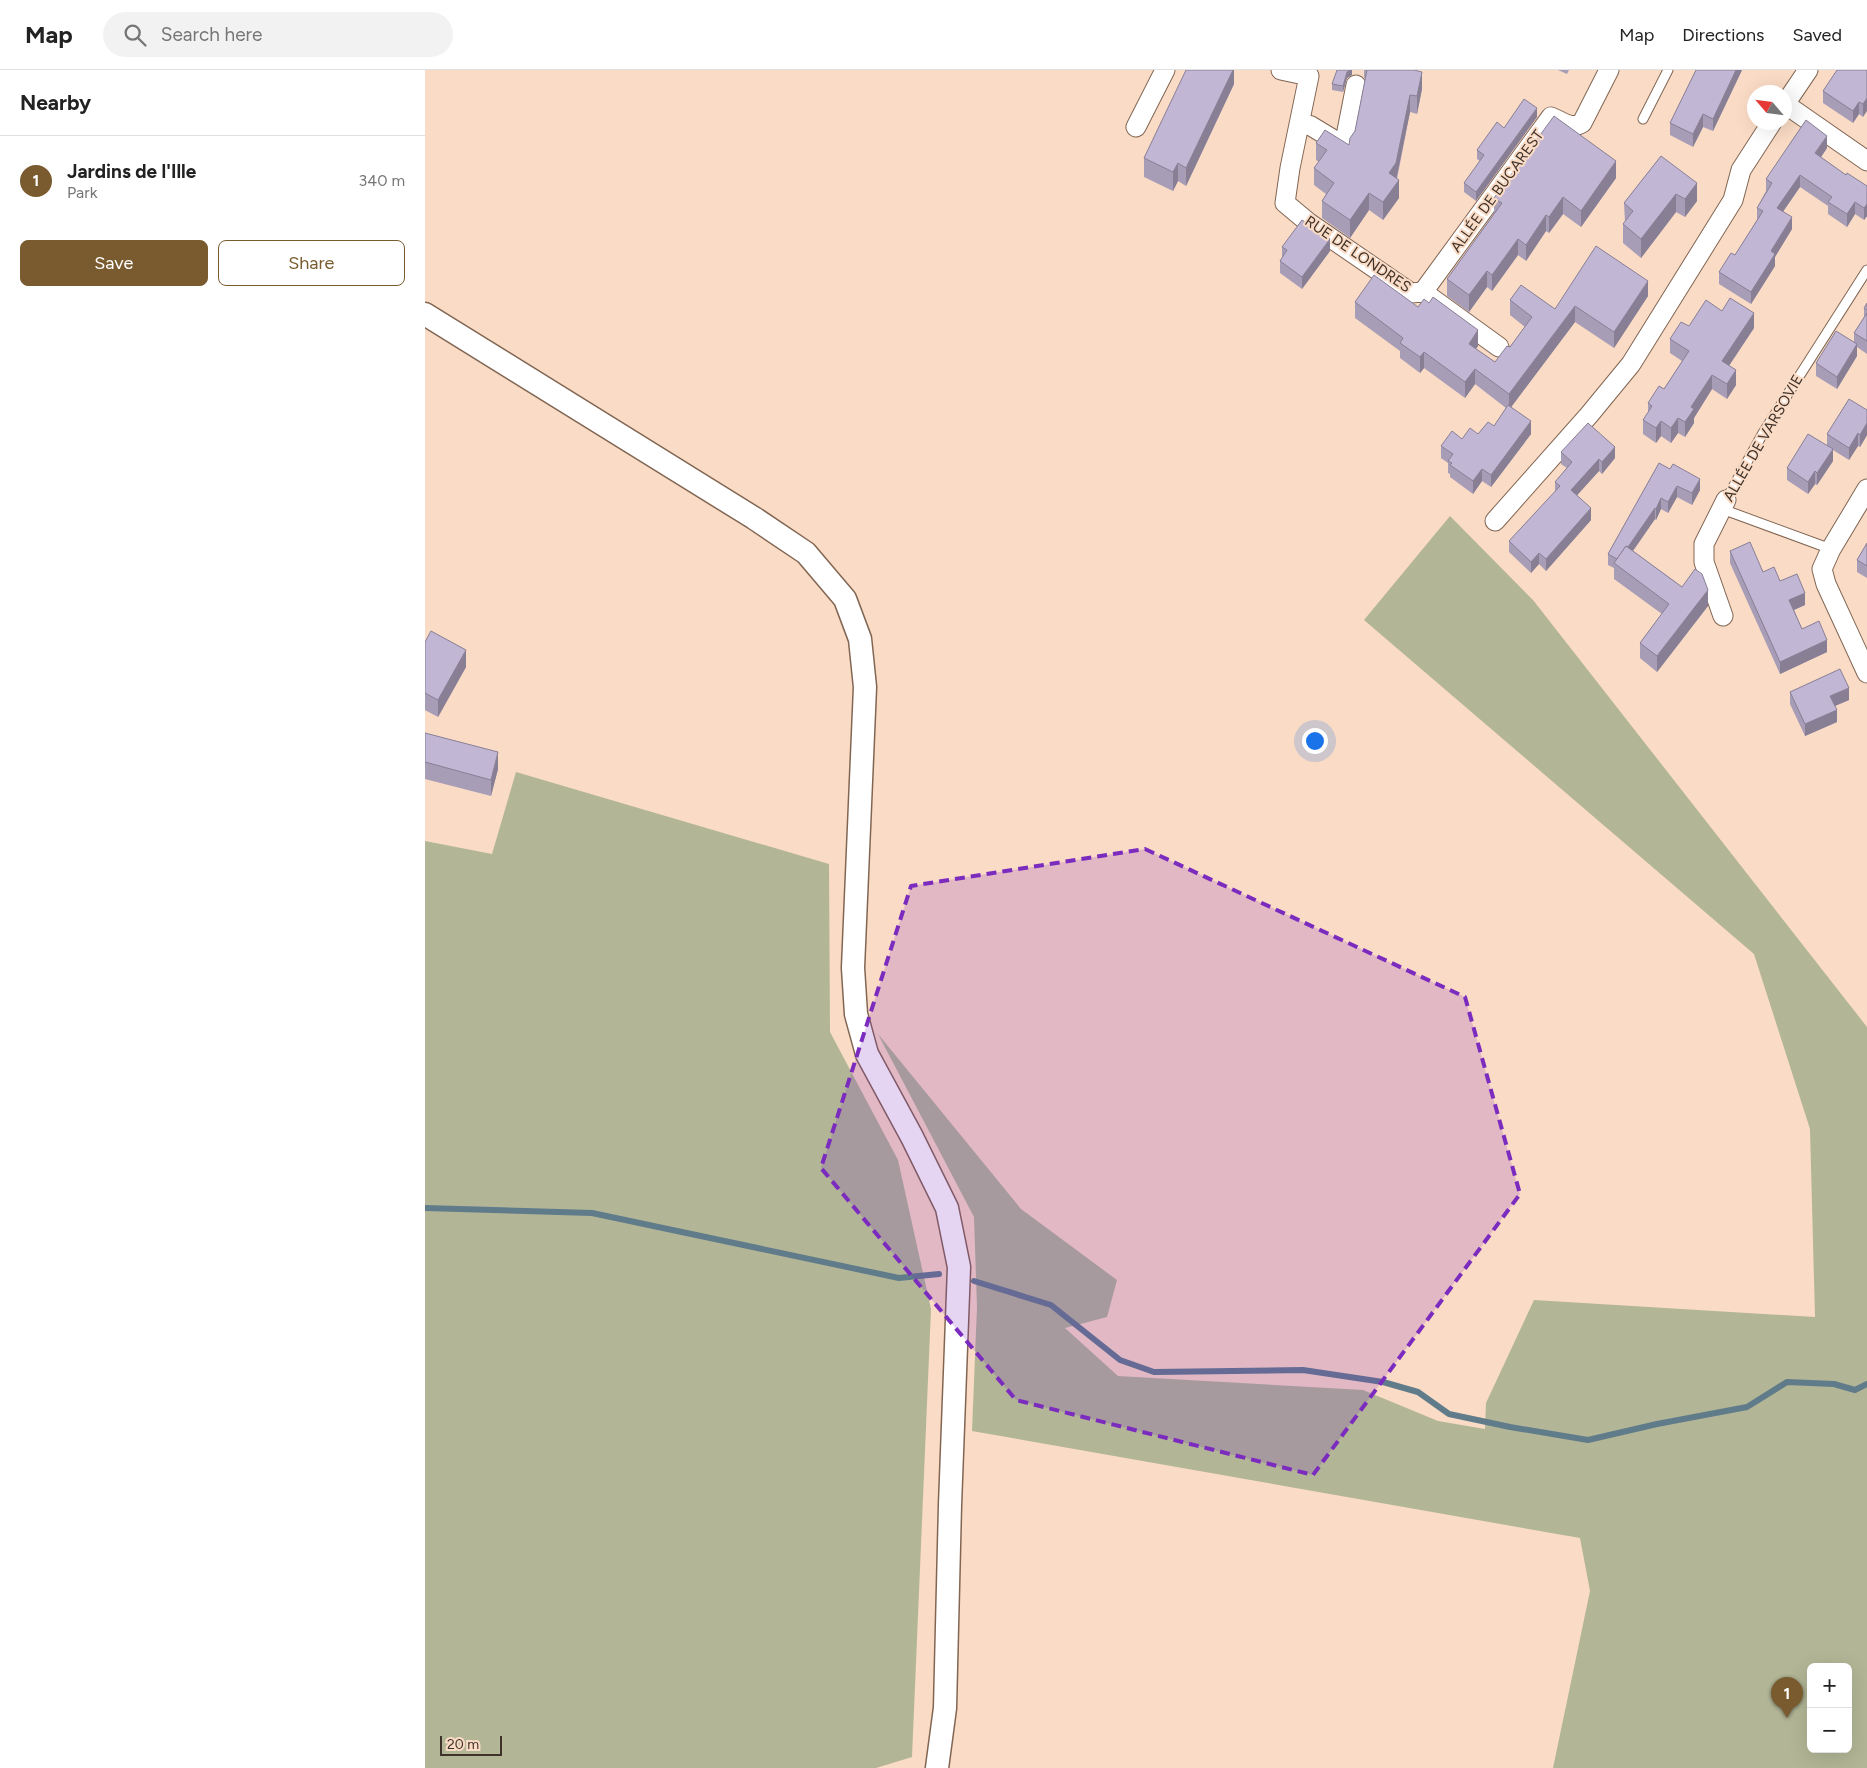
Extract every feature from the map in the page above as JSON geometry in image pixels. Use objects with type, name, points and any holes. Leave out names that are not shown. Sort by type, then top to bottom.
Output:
[{"type":"street","points":[[1136,127],[1165,70]]},
{"type":"street","name":"RUE DE LONDRES","points":[[1281,70],[1309,76],[1285,203],[1309,223],[1411,293],[1423,292],[1499,347]]},
{"type":"street","name":"ALLÉE DE BUCAREST","points":[[1423,292],[1551,117],[1568,125],[1575,126],[1582,123],[1609,70]]},
{"type":"street","points":[[1792,88],[1799,72]]},
{"type":"street","points":[[1300,123],[1311,126],[1344,146],[1356,85]]},
{"type":"street","points":[[1792,109],[1867,161]]},
{"type":"street","points":[[1495,521],[1589,415],[1631,364],[1733,200],[1741,170],[1767,130]]},
{"type":"street","points":[[425,314],[754,518],[806,553],[845,599],[860,639],[865,686],[853,968],[857,1014],[867,1054],[912,1137],[947,1208],[959,1267],[945,1708],[937,1768]]},
{"type":"street","points":[[1867,489],[1831,549],[1822,569],[1826,584],[1867,673]]},
{"type":"street","name":"ALLÉE DE VARSOVIE","points":[[1723,616],[1704,562],[1703,544],[1724,504]]},
{"type":"lane","points":[[1643,119],[1668,70]]},
{"type":"lane","name":"ALLÉE DE VARSOVIE","points":[[1724,504],[1763,433],[1867,270]]},
{"type":"lane","points":[[1724,504],[1831,549]]},
{"type":"highlighted area","points":[[1145,849],[1465,997],[1520,1194],[1313,1475],[1016,1400],[821,1168],[911,886]]},
{"type":"green space","points":[[1450,516],[1533,600],[1867,1027],[1867,1768],[1553,1768],[1590,1591],[1580,1538],[972,1431],[977,1307],[974,1217],[878,1034],[1021,1209],[1117,1280],[1107,1317],[1065,1328],[1118,1376],[1363,1390],[1438,1421],[1485,1429],[1486,1403],[1534,1300],[1815,1317],[1810,1129],[1754,954],[1364,620]]},
{"type":"green space","points":[[516,772],[829,864],[830,1032],[898,1160],[931,1309],[912,1757],[876,1768],[425,1768],[425,841],[492,854]]},
{"type":"building","points":[[1186,70],[1233,70],[1186,168],[1178,163],[1173,172],[1144,158]]},
{"type":"building","points":[[1337,70],[1350,70],[1347,72],[1343,86],[1332,84]]},
{"type":"building","points":[[1367,70],[1414,70],[1422,72],[1417,96],[1410,95],[1396,163],[1389,173],[1399,180],[1383,202],[1369,193],[1350,220],[1322,201],[1334,183],[1314,168],[1327,150],[1316,143],[1325,130],[1349,145],[1350,138],[1355,131]]},
{"type":"building","points":[[1696,70],[1736,70],[1713,119],[1703,114],[1693,134],[1670,123]]},
{"type":"building","points":[[1837,70],[1867,70],[1867,98],[1863,104],[1859,102],[1853,111],[1823,91]]},
{"type":"building","points":[[1524,99],[1537,108],[1476,192],[1464,183],[1484,155],[1477,150],[1497,122],[1504,128]]},
{"type":"building","points":[[1554,116],[1616,161],[1581,211],[1563,197],[1549,217],[1546,215],[1526,245],[1518,239],[1492,275],[1487,271],[1469,295],[1447,279],[1502,203],[1494,198]]},
{"type":"building","points":[[1806,120],[1827,136],[1815,153],[1846,175],[1847,173],[1867,186],[1867,204],[1864,208],[1855,202],[1847,214],[1828,202],[1832,197],[1800,175],[1777,208],[1792,217],[1771,251],[1775,254],[1751,292],[1719,272],[1731,253],[1735,255],[1763,211],[1757,208],[1772,183],[1766,179]]},
{"type":"building","points":[[1661,156],[1697,183],[1685,199],[1676,194],[1641,239],[1623,224],[1633,211],[1624,203]]},
{"type":"building","points":[[1302,220],[1330,239],[1302,277],[1280,261],[1287,250],[1282,247]]},
{"type":"building","points":[[1596,246],[1648,281],[1614,332],[1575,306],[1509,394],[1475,369],[1465,382],[1424,352],[1420,357],[1400,343],[1403,338],[1355,302],[1374,275],[1418,307],[1424,299],[1429,303],[1433,297],[1478,330],[1469,344],[1495,362],[1507,346],[1510,347],[1532,317],[1510,300],[1521,285],[1555,309]]},
{"type":"building","points":[[1730,298],[1754,313],[1722,361],[1736,370],[1727,384],[1712,375],[1691,407],[1694,409],[1685,422],[1678,418],[1671,428],[1661,421],[1656,428],[1643,420],[1652,406],[1648,403],[1659,386],[1664,389],[1689,351],[1670,339],[1681,322],[1689,326],[1706,300],[1722,311]]},
{"type":"building","points":[[1867,313],[1867,341],[1854,333]]},
{"type":"building","points":[[1836,331],[1857,344],[1837,377],[1816,363]]},
{"type":"building","points":[[1849,399],[1867,410],[1867,423],[1849,448],[1827,434]]},
{"type":"building","points":[[1508,405],[1531,421],[1491,475],[1482,469],[1473,481],[1450,465],[1452,463],[1448,461],[1453,454],[1441,446],[1452,431],[1462,439],[1470,428],[1478,434],[1488,422],[1494,426]]},
{"type":"building","points":[[1588,423],[1615,447],[1602,462],[1599,459],[1571,490],[1591,508],[1546,559],[1539,553],[1531,562],[1509,541],[1560,486],[1555,482],[1572,462],[1561,452]]},
{"type":"building","points":[[1808,434],[1833,449],[1817,473],[1815,471],[1808,482],[1787,468]]},
{"type":"building","points":[[1659,463],[1670,469],[1673,464],[1700,479],[1692,493],[1677,486],[1668,502],[1661,498],[1656,509],[1617,559],[1608,554]]},
{"type":"building","points":[[1750,542],[1763,572],[1774,567],[1780,581],[1797,574],[1805,593],[1789,600],[1802,629],[1819,621],[1827,640],[1780,662],[1730,551]]},
{"type":"building","points":[[1867,543],[1867,566],[1857,560]]},
{"type":"building","points":[[1626,546],[1682,587],[1695,569],[1702,574],[1708,590],[1657,656],[1640,643],[1669,604],[1614,563]]},
{"type":"building","points":[[431,631],[466,650],[438,700],[425,693],[425,642]]},
{"type":"building","points":[[1840,669],[1849,688],[1830,696],[1837,710],[1805,724],[1790,692]]},
{"type":"building","points":[[425,733],[498,752],[491,780],[425,762]]},
{"type":"waterway","points":[[425,1208],[592,1213],[899,1278],[939,1274]]},
{"type":"waterway","points":[[974,1281],[1051,1305],[1120,1360],[1154,1372],[1303,1370],[1383,1382],[1418,1392],[1449,1414],[1510,1427],[1588,1440],[1657,1424],[1747,1407],[1787,1382],[1834,1384],[1855,1390],[1867,1384]]},
{"type":"place","name":"Jardins de l'Ille","points":[[1787,1718]]}]
